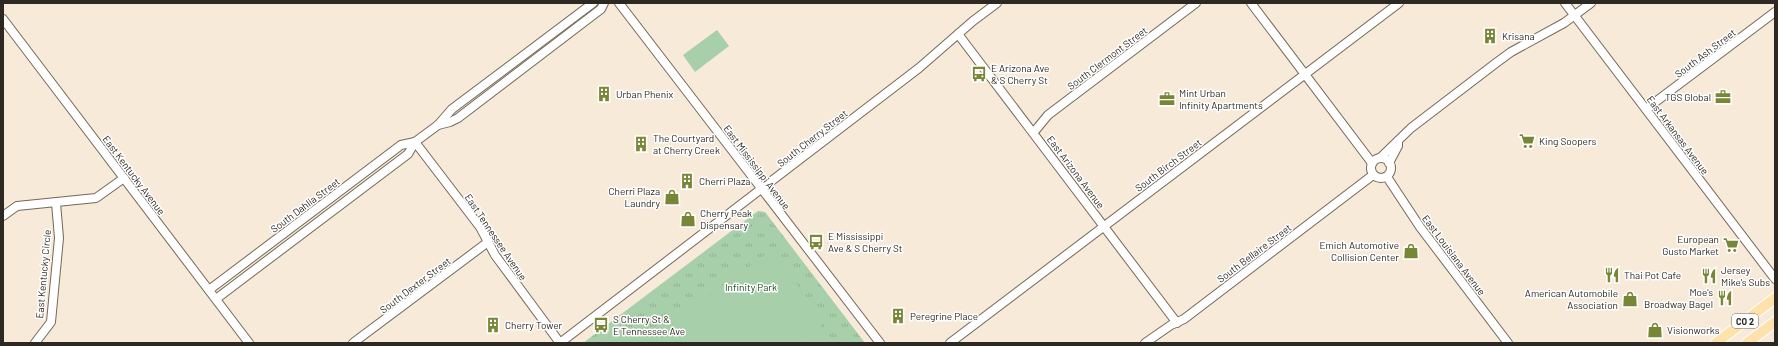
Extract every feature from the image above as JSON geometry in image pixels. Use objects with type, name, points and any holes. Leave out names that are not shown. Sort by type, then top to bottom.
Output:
[{"type":"main road","name":"CO 2","points":[[1716,343],[1775,298]]},
{"type":"main road","name":"CO 2","points":[[1747,343],[1775,322]]},
{"type":"street","name":"South Dahlia Street","points":[[216,299],[408,154],[415,142],[438,125],[452,109],[593,3]]},
{"type":"street","name":"South Dahlia Street","points":[[438,125],[458,118],[601,10],[604,3]]},
{"type":"street","name":"East Mississippi Avenue","points":[[619,3],[880,343]]},
{"type":"street","name":"South Cherry Street","points":[[560,343],[919,68],[997,3]]},
{"type":"street","name":"South Clermont Street","points":[[1034,132],[1048,115],[1196,3]]},
{"type":"street","points":[[1251,3],[1372,163]]},
{"type":"street","name":"South Birch Street","points":[[950,343],[1398,3]]},
{"type":"street","name":"East Arkansas Avenue","points":[[1565,3],[1775,279]]},
{"type":"street","points":[[1380,158],[1384,158],[1389,162],[1391,170],[1387,177],[1378,178],[1373,175],[1370,167],[1372,163],[1380,158],[1416,123],[1510,52],[1574,15],[1590,3]]},
{"type":"street","name":"South Ash Street","points":[[1646,109],[1775,12]]},
{"type":"street","name":"East Kentucky Avenue","points":[[3,19],[249,343]]},
{"type":"street","name":"East Arizona Avenue","points":[[958,34],[1034,132],[1177,323]]},
{"type":"street","points":[[1389,162],[1398,146],[1398,141]]},
{"type":"street","name":"South Dahlia Street","points":[[209,290],[401,145],[415,142]]},
{"type":"street","name":"East Tennessee Avenue","points":[[415,142],[475,220],[495,255],[560,343]]},
{"type":"street","name":"South Bellaire Street","points":[[1145,343],[1171,325],[1177,323],[1373,175]]},
{"type":"street","name":"East Louisiana Avenue","points":[[1387,177],[1420,227],[1508,343]]},
{"type":"street","points":[[3,216],[17,206],[96,198],[124,178]]},
{"type":"street","name":"East Kentucky Circle","points":[[35,343],[51,322],[59,238],[56,203]]},
{"type":"street","name":"South Dexter Street","points":[[353,343],[488,242]]},
{"type":"green space","points":[[717,30],[729,46],[695,72],[683,55]]},
{"type":"green space","name":"Infinity Park","points":[[758,211],[765,212],[865,343],[583,343]]},
{"type":"green space","points":[[766,254],[775,255],[781,258],[804,295],[820,309],[823,319],[816,336],[801,343],[663,343],[664,331],[687,312],[696,301],[700,301],[715,292],[729,280],[734,273],[749,267]]},
{"type":"place","name":"Krisana","points":[[1490,36]]},
{"type":"place","name":"E Arizona Ave & S Cherry St","points":[[979,74]]},
{"type":"place","name":"Urban Phenix","points":[[604,94]]},
{"type":"place","name":"TGS Global","points":[[1723,97]]},
{"type":"place","name":"Mint Urban Infinity Apartments","points":[[1167,99]]},
{"type":"place","name":"King Soopers","points":[[1527,141]]},
{"type":"place","name":"The Courtyard at Cherry Creek","points":[[641,144]]},
{"type":"place","name":"Cherri Plaza","points":[[687,181]]},
{"type":"place","name":"Cherri Plaza Laundry","points":[[672,197]]},
{"type":"place","name":"Cherry Peak Dispensary","points":[[688,219]]},
{"type":"place","name":"E Mississippi Ave & S Cherry St","points":[[816,242]]},
{"type":"place","name":"European Gusto Market","points":[[1731,245]]},
{"type":"place","name":"Emich Automotive Collision Center","points":[[1411,251]]},
{"type":"place","name":"Thai Pot Cafe","points":[[1612,275]]},
{"type":"place","name":"Jersey Mike's Subs","points":[[1709,276]]},
{"type":"place","name":"Moe's Broadway Bagel","points":[[1725,298]]},
{"type":"place","name":"American Automobile Association","points":[[1630,299]]},
{"type":"place","name":"Peregrine Place","points":[[898,316]]},
{"type":"place","name":"Cherry Tower","points":[[493,325]]},
{"type":"place","name":"S Cherry St & E Tennessee Ave","points":[[601,325]]},
{"type":"place","name":"Visionworks","points":[[1655,330]]}]
